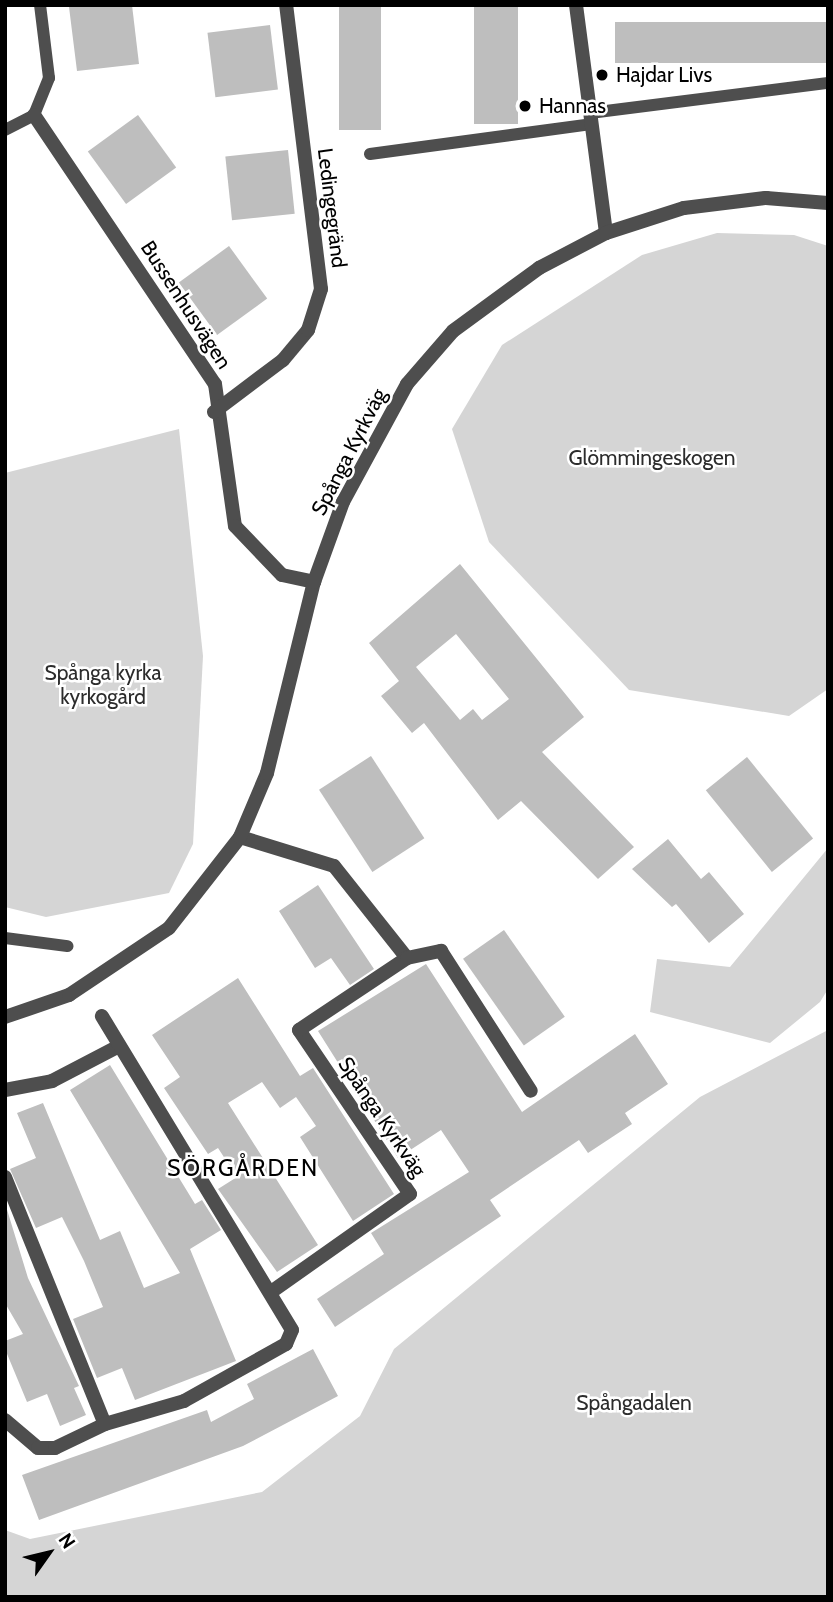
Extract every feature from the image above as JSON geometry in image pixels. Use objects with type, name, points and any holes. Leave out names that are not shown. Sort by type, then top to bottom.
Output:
[{"type":"street","name":"Ledingegränd","points":[[214,412],[283,360],[309,330],[321,289],[286,5]]},
{"type":"street","points":[[576,5],[606,233]]},
{"type":"street","name":"Bussenhusvägen","points":[[34,115],[215,384],[214,412],[235,526],[282,575],[314,582]]},
{"type":"street","name":"Spånga Kyrkväg","points":[[5,1017],[69,995],[169,928],[240,837],[267,773],[314,582],[343,502],[407,384],[453,331],[539,268],[606,233],[684,208],[766,198],[828,204]]},
{"type":"street","points":[[240,837],[334,866],[407,958]]},
{"type":"street","name":"Spånga Kyrkväg","points":[[271,1292],[410,1194],[299,1030],[407,958],[440,951],[531,1091]]},
{"type":"street","points":[[5,1420],[38,1448],[55,1448],[104,1424],[184,1401],[286,1344],[292,1330],[271,1292],[117,1047],[102,1016]]},
{"type":"street","points":[[5,1090],[52,1081],[117,1047]]},
{"type":"street","points":[[5,1177],[104,1424]]},
{"type":"lane","points":[[5,130],[34,115],[49,78],[40,5]]},
{"type":"lane","points":[[370,154],[828,83]]},
{"type":"lane","points":[[5,938],[67,946]]},
{"type":"green space","name":"Glömmingeskogen","points":[[717,233],[794,235],[828,246],[828,689],[789,716],[629,690],[489,542],[452,429],[502,345],[642,255]]},
{"type":"green space","name":"Spånga kyrka kyrkogård","points":[[179,429],[203,656],[193,844],[169,893],[46,917],[5,907],[5,473]]},
{"type":"green space","points":[[828,848],[828,989],[820,1002],[770,1043],[650,1012],[657,959],[730,967]]},
{"type":"green space","name":"Spångadalen","points":[[828,1030],[828,1597],[5,1597],[5,1530],[30,1539],[262,1492],[360,1416],[394,1349],[700,1097]]},
{"type":"building","points":[[132,5],[139,64],[77,71],[69,7]]},
{"type":"building","points":[[339,5],[381,5],[381,130],[339,130]]},
{"type":"building","points":[[474,5],[518,5],[518,124],[474,124]]},
{"type":"building","points":[[615,22],[828,22],[828,63],[615,63]]},
{"type":"building","points":[[270,25],[278,90],[215,97],[207,33]]},
{"type":"building","points":[[138,115],[176,168],[126,204],[88,151]]},
{"type":"building","points":[[288,150],[295,214],[232,220],[225,157]]},
{"type":"building","points":[[229,246],[267,299],[217,335],[179,282]]},
{"type":"building","points":[[460,564],[584,717],[542,752],[634,847],[598,879],[521,801],[498,820],[424,723],[412,733],[381,696],[399,681],[369,643]],"holes":[[[456,634],[509,699],[482,720],[473,709],[460,720],[416,667]]]},
{"type":"building","points":[[371,756],[424,838],[372,872],[319,790]]},
{"type":"building","points":[[747,757],[813,839],[772,872],[706,790]]},
{"type":"building","points":[[668,839],[701,879],[709,872],[744,914],[709,943],[676,904],[672,907],[632,869]]},
{"type":"building","points":[[318,885],[374,969],[350,985],[331,958],[315,968],[279,911]]},
{"type":"building","points":[[504,930],[565,1017],[524,1046],[463,959]]},
{"type":"building","points":[[426,964],[522,1112],[635,1034],[668,1084],[625,1113],[632,1124],[588,1153],[579,1140],[490,1200],[501,1216],[335,1327],[317,1299],[384,1254],[371,1233],[469,1172],[441,1130],[398,1158],[318,1031]]},
{"type":"building","points":[[238,978],[300,1076],[313,1068],[394,1194],[353,1221],[300,1137],[316,1126],[296,1097],[280,1108],[262,1082],[228,1103],[318,1245],[277,1272],[218,1189],[237,1177],[218,1148],[208,1154],[164,1088],[180,1077],[152,1035]]},
{"type":"building","points":[[110,1065],[195,1204],[202,1200],[221,1230],[190,1249],[236,1361],[135,1400],[122,1368],[97,1378],[73,1319],[103,1307],[84,1261],[62,1217],[36,1228],[10,1169],[36,1158],[17,1113],[43,1103],[100,1240],[120,1231],[144,1288],[180,1273],[70,1090]]},
{"type":"building","points":[[5,1203],[28,1278],[79,1386],[74,1388],[86,1415],[60,1426],[47,1394],[27,1402],[5,1349],[5,1341],[23,1334],[5,1303]]},
{"type":"building","points":[[313,1349],[338,1396],[243,1446],[39,1520],[22,1475],[207,1410],[211,1422],[254,1399],[247,1384]]},
{"type":"place","name":"Hajdar Livs","points":[[602,75]]},
{"type":"place","name":"Hannas","points":[[525,106]]},
{"type":"district","name":"SÖRGÅRDEN","points":[[243,1168]]}]
